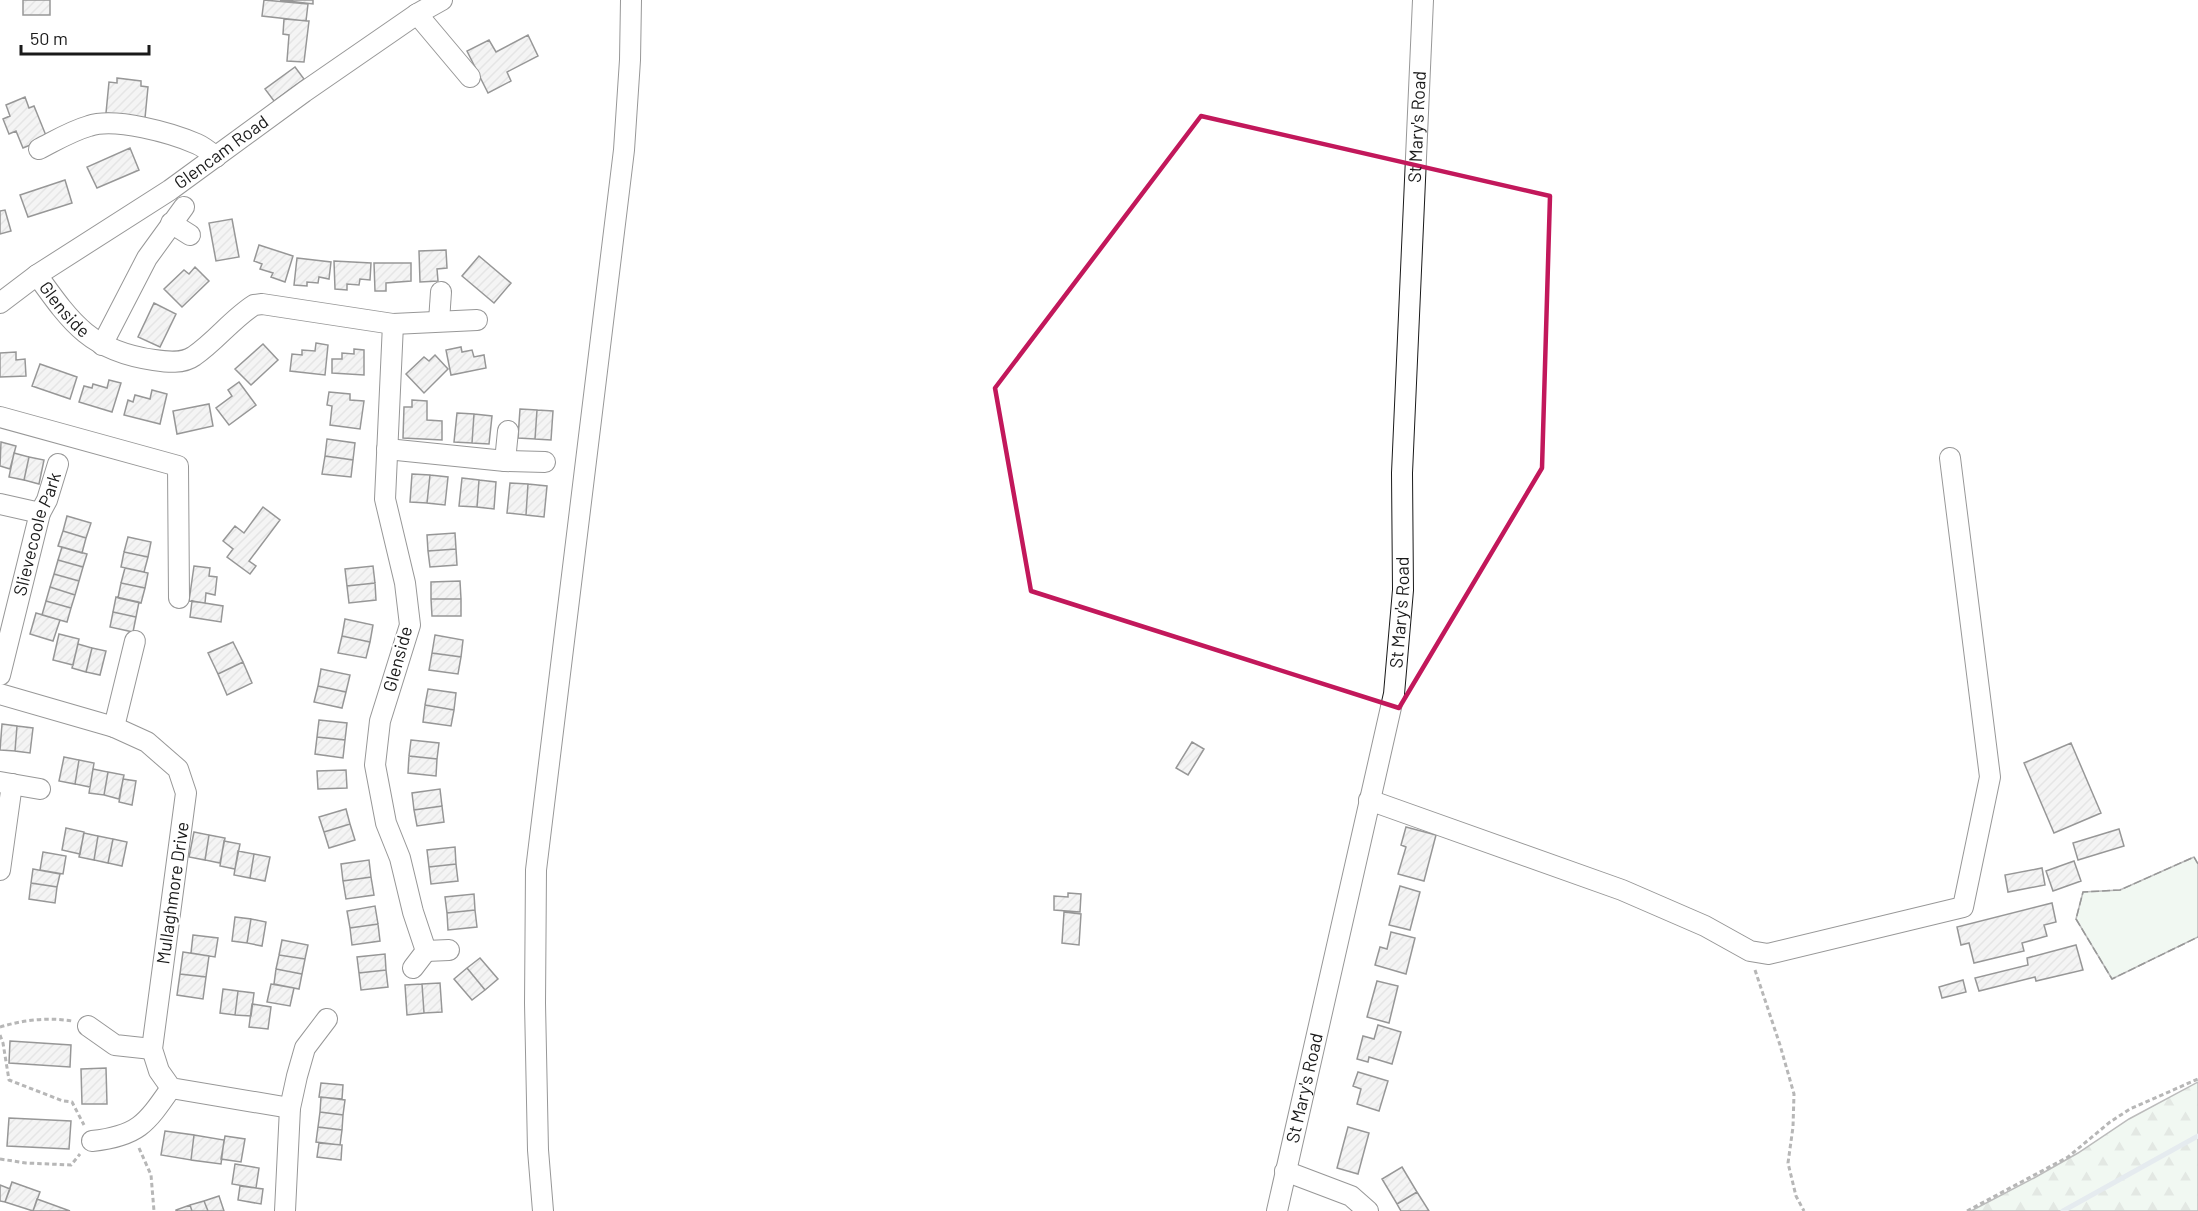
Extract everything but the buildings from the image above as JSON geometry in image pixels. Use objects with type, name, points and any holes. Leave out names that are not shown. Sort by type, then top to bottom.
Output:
[{"type":"street","name":"Glencam Road","points":[[0,303],[37,275],[170,190],[304,92],[417,14],[442,0]]},
{"type":"street","points":[[543,1211],[538,1150],[535,1014],[536,870],[618,208],[630,60],[631,0]]},
{"type":"street","name":"St Mary's Road","points":[[1277,1211],[1394,694],[1403,590],[1402,473],[1423,0]]},
{"type":"street","points":[[417,14],[470,77]]},
{"type":"street","points":[[39,149],[91,125],[104,124],[143,128],[176,136],[199,145],[216,157]]},
{"type":"street","points":[[102,345],[147,258],[184,207]]},
{"type":"street","points":[[171,223],[190,235]]},
{"type":"street","name":"Glenside","points":[[37,275],[62,310],[82,330],[102,345],[128,356],[171,363],[193,357],[254,305],[262,304],[393,324],[477,320]]},
{"type":"street","points":[[439,321],[441,292]]},
{"type":"street","name":"Glenside","points":[[393,324],[385,499],[405,583],[410,625],[380,721],[375,765],[386,823],[400,858],[413,912],[426,951]]},
{"type":"street","points":[[0,417],[178,466],[179,598]]},
{"type":"street","points":[[505,461],[508,431]]},
{"type":"street","points":[[387,448],[505,461],[545,462]]},
{"type":"street","points":[[1369,800],[1622,890],[1705,926],[1750,951],[1768,954],[1963,907],[1990,777],[1950,458]]},
{"type":"street","name":"Slievecoole Park","points":[[0,675],[40,513],[48,500],[58,464]]},
{"type":"street","points":[[0,504],[40,513]]},
{"type":"street","points":[[114,727],[135,642]]},
{"type":"street","name":"Mullaghmore Drive","points":[[0,694],[114,727],[147,742],[178,769],[186,793],[152,1049],[159,1071],[171,1088]]},
{"type":"street","points":[[1,867],[6,783],[40,789]]},
{"type":"street","points":[[413,968],[426,951],[449,950]]},
{"type":"street","points":[[285,1211],[290,1108],[305,1048],[327,1019]]},
{"type":"street","points":[[88,1026],[115,1045],[152,1049]]},
{"type":"street","points":[[92,1141],[118,1138],[132,1132],[155,1111],[171,1088],[290,1108]]},
{"type":"street","points":[[1285,1171],[1352,1196],[1368,1211]]},
{"type":"path","points":[[1750,951],[1794,1094],[1788,1163],[1796,1196],[1804,1211]]},
{"type":"path","points":[[0,1027],[17,1022],[45,1019],[70,1020],[88,1026]]},
{"type":"path","points":[[0,1035],[9,1080],[63,1101],[72,1102],[92,1141],[71,1165],[0,1159]]},
{"type":"path","points":[[1967,1211],[2068,1157],[2110,1122],[2130,1109],[2198,1079]]},
{"type":"path","points":[[132,1132],[151,1175],[154,1211]]},
{"type":"highlighted area","points":[[1201,116],[1550,196],[1542,468],[1399,708],[1031,591],[995,388]]},
{"type":"green space","points":[[2194,857],[2198,864],[2198,937],[2112,979],[2076,919],[2083,892],[2120,890]]},
{"type":"green space","points":[[2198,1082],[2198,1211],[1971,1211],[2078,1153],[2129,1119]]},
{"type":"waterway","points":[[2063,1211],[2198,1136]]},
{"type":"fence","points":[[2198,864],[2194,857],[2120,890],[2083,892],[2076,919],[2112,979],[2198,937]]}]
